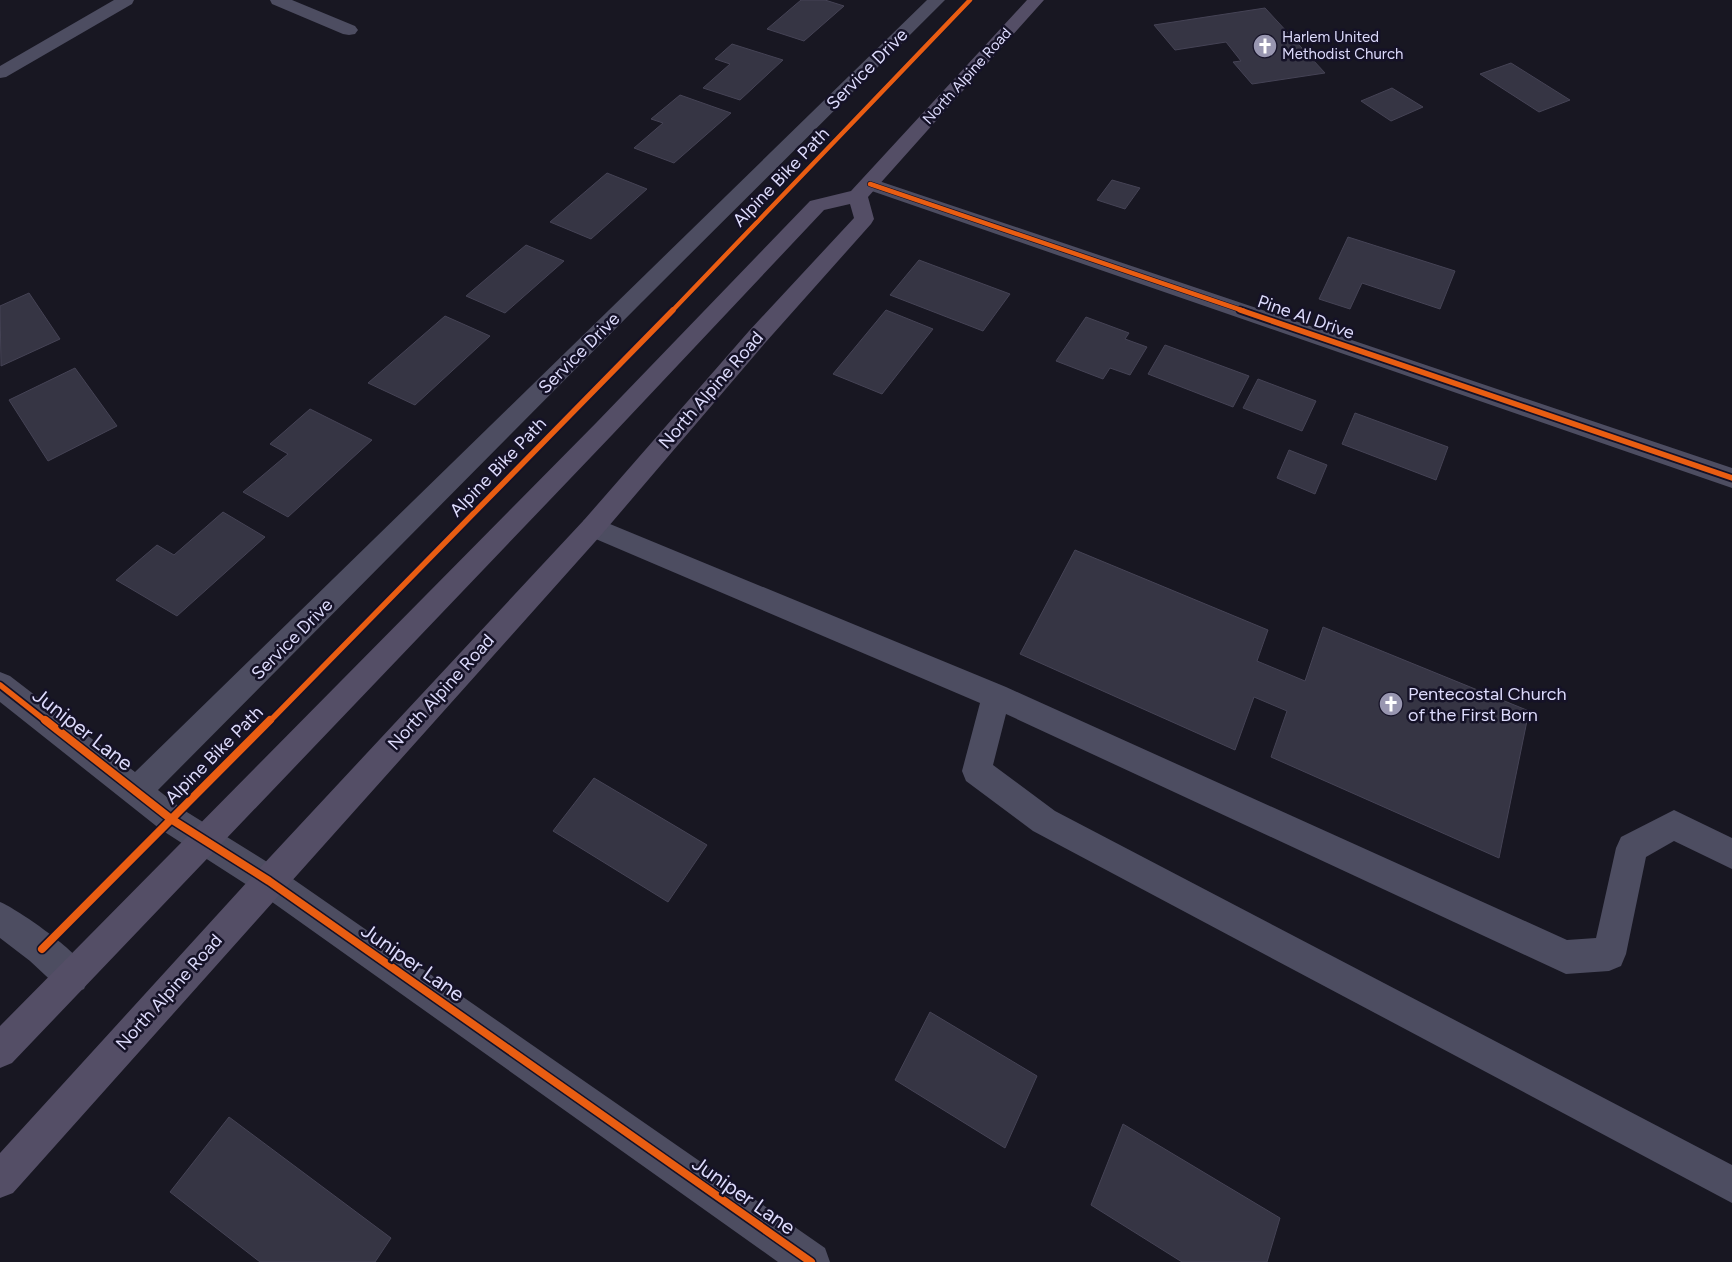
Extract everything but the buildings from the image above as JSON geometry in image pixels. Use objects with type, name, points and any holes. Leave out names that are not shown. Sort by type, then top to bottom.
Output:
[{"type":"main road","name":"North Alpine Road","points":[[0,1180],[269,881],[593,527],[757,337],[864,219],[864,190],[1036,0]]},
{"type":"main road","points":[[0,1051],[604,429],[817,205],[864,190]]},
{"type":"street","points":[[0,73],[126,0]]},
{"type":"street","points":[[278,0],[349,30]]},
{"type":"street","name":"Service Drive","points":[[136,791],[936,0]]},
{"type":"street","name":"Pine Al Drive","points":[[864,190],[1732,478]]},
{"type":"street","points":[[593,527],[996,696],[1566,958],[1609,954],[1632,848],[1674,825],[1732,854]]},
{"type":"street","name":"Juniper Lane","points":[[0,685],[171,819],[269,881],[811,1262]]},
{"type":"street","points":[[996,696],[977,771],[1044,821],[1732,1185]]},
{"type":"street","points":[[0,918],[42,949],[72,977]]},
{"type":"cycle path","name":"Alpine Bike Path","points":[[42,949],[510,478],[970,0]]},
{"type":"cycle path","points":[[870,184],[1732,478]]},
{"type":"cycle path","points":[[0,685],[171,819],[269,881],[811,1262]]},
{"type":"place","name":"Harlem United Methodist Church","points":[[1265,46]]},
{"type":"place","name":"Pentecostal Church of the First Born","points":[[1391,704]]}]
